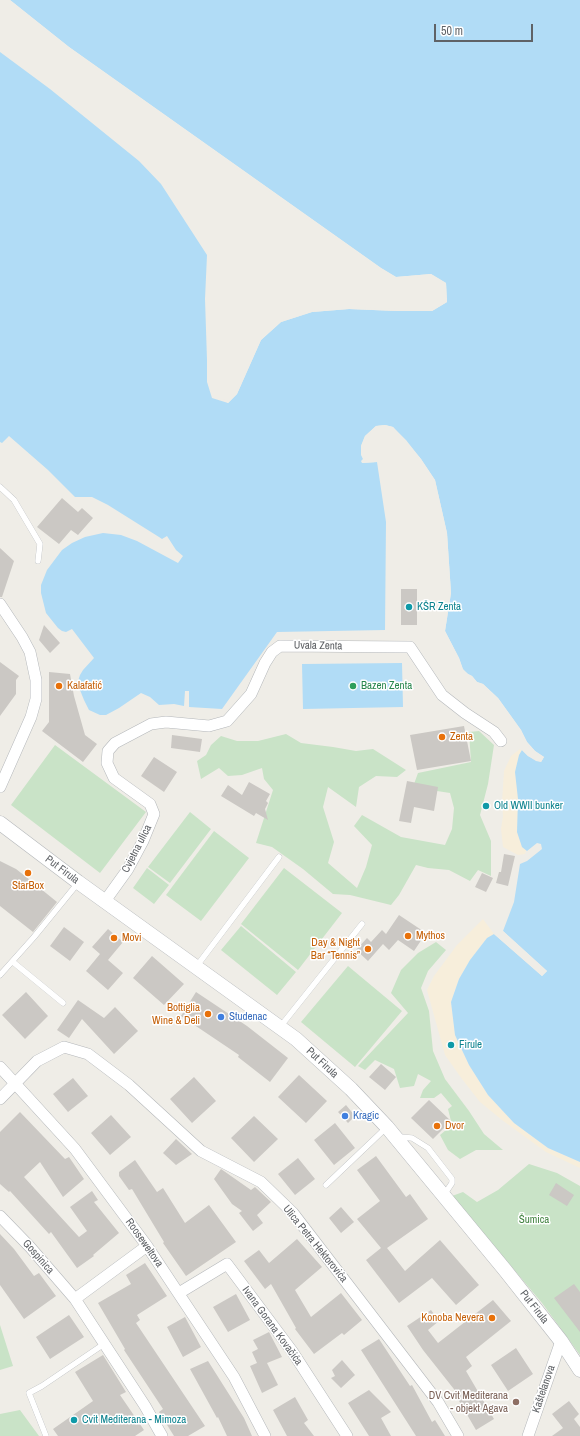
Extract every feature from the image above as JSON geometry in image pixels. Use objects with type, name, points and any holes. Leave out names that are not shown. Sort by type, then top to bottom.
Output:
[{"type":"street","points":[[0,604],[30,652],[36,680],[36,699],[31,717],[0,787]]},
{"type":"street","name":"Uvala Zenta","points":[[115,743],[151,724],[166,722],[209,726],[227,721],[251,694],[265,663],[272,652],[280,646],[410,647],[442,696],[494,732],[501,741]]},
{"type":"street","name":"Cvjetna ulica","points":[[105,901],[128,869],[154,814],[150,804],[114,778],[107,763],[108,751],[115,743]]},
{"type":"street","name":"Put Firula","points":[[0,823],[78,882],[296,1039],[351,1089],[391,1132],[505,1270],[561,1341],[580,1370]]},
{"type":"street","name":"Ulica Petra Hektorovića","points":[[0,1099],[38,1061],[64,1047],[88,1054],[130,1085],[201,1151],[261,1182],[298,1220],[438,1402],[458,1436]]},
{"type":"street","name":"Rooseweltova","points":[[0,1067],[76,1149],[147,1246],[234,1377],[265,1436]]},
{"type":"street","name":"Gospinica","points":[[0,1216],[30,1247],[75,1299],[145,1406],[162,1436]]},
{"type":"street","points":[[75,1299],[147,1246]]},
{"type":"street","name":"Ivana Gorana Kovačića","points":[[179,1294],[227,1264],[292,1351],[346,1436]]},
{"type":"street","name":"Kaštelanova","points":[[528,1436],[561,1341]]},
{"type":"lane","points":[[0,487],[14,500],[40,544],[38,562]]},
{"type":"lane","points":[[196,967],[279,857]]},
{"type":"lane","points":[[0,975],[78,882]]},
{"type":"lane","points":[[280,1027],[362,924]]},
{"type":"lane","points":[[12,962],[63,1003]]},
{"type":"lane","points":[[326,1185],[391,1132]]},
{"type":"lane","points":[[46,1436],[28,1393],[42,1386],[104,1344]]},
{"type":"green space","points":[[479,731],[494,745],[488,784],[480,815],[491,841],[491,876],[478,870],[470,881],[449,870],[416,865],[399,895],[391,905],[350,895],[333,894],[303,869],[272,847],[256,843],[273,790],[264,779],[262,768],[242,775],[228,776],[219,768],[201,779],[197,761],[206,755],[211,745],[221,736],[237,741],[258,741],[286,734],[301,743],[356,751],[373,749],[406,770],[397,777],[376,776],[359,787],[356,807],[328,787],[323,807],[334,842],[328,863],[357,888],[366,867],[372,845],[354,826],[362,815],[401,837],[445,845],[452,829],[454,808],[450,793],[437,791],[414,784],[418,773],[471,762],[469,732]]},
{"type":"green space","points":[[55,745],[146,812],[100,873],[11,805]]},
{"type":"green space","points":[[190,812],[211,829],[170,883],[148,867]]},
{"type":"green space","points":[[214,831],[249,858],[201,921],[166,895]]},
{"type":"green space","points":[[147,868],[169,885],[154,904],[133,888]]},
{"type":"green space","points":[[284,868],[342,913],[298,970],[241,924]]},
{"type":"green space","points":[[241,926],[296,972],[277,995],[221,950]]},
{"type":"green space","points":[[436,942],[446,950],[428,971],[421,988],[429,1011],[433,1051],[445,1079],[484,1134],[503,1150],[476,1150],[460,1159],[448,1150],[440,1135],[452,1125],[448,1109],[452,1106],[441,1093],[434,1098],[420,1098],[423,1090],[431,1081],[418,1074],[414,1086],[400,1088],[394,1069],[375,1060],[365,1070],[358,1066],[408,1013],[391,993],[401,970],[418,953]]},
{"type":"green space","points":[[348,966],[402,1011],[355,1067],[301,1022]]},
{"type":"green space","name":"Šumica","points":[[529,1164],[557,1173],[580,1186],[580,1355],[542,1303],[452,1196],[463,1192],[477,1202],[498,1190]]},
{"type":"green space","points":[[0,1325],[13,1366],[0,1370]]},
{"type":"green space","points":[[20,1410],[39,1436],[0,1436],[0,1414]]},
{"type":"sand","points":[[520,749],[529,762],[527,847],[525,854],[518,855],[503,847],[501,829],[503,816],[502,802],[504,771],[511,756]]},
{"type":"sand","name":"Firule","points":[[483,919],[494,934],[487,938],[470,960],[459,979],[451,1002],[455,1035],[469,1065],[488,1095],[514,1123],[548,1148],[580,1162],[580,1168],[546,1152],[480,1102],[445,1055],[427,990],[434,976],[457,945]]},
{"type":"water","points":[[10,0],[580,0],[580,1162],[548,1148],[514,1123],[488,1095],[469,1065],[455,1035],[451,1002],[459,979],[470,960],[487,938],[494,934],[542,976],[547,971],[503,931],[514,902],[520,864],[527,861],[542,849],[541,844],[537,843],[527,851],[522,847],[517,832],[518,799],[515,772],[519,755],[522,750],[528,756],[541,762],[544,757],[535,751],[527,742],[521,730],[498,698],[483,684],[477,682],[463,669],[445,631],[451,593],[447,533],[435,480],[421,459],[393,427],[385,425],[376,426],[365,436],[361,446],[363,459],[362,463],[377,462],[386,522],[385,630],[277,632],[222,709],[189,707],[189,691],[185,691],[184,706],[174,704],[159,705],[150,697],[141,693],[106,715],[100,715],[89,710],[80,690],[78,681],[83,670],[94,658],[72,629],[66,632],[62,631],[46,613],[41,593],[41,585],[47,570],[62,550],[72,543],[85,537],[103,533],[121,535],[137,541],[178,563],[183,556],[176,550],[167,536],[162,539],[108,505],[92,497],[75,497],[48,470],[9,436],[2,443],[0,442],[0,52],[50,89],[139,161],[161,184],[207,255],[205,299],[207,382],[212,398],[228,403],[237,394],[261,340],[281,322],[312,312],[349,309],[432,311],[447,302],[446,283],[431,274],[396,277],[381,268],[69,47]]},
{"type":"water","name":"Bazen Zenta","points":[[402,663],[403,707],[303,709],[302,664]]},
{"type":"pier","points":[[8,0],[10,0],[69,47],[381,268],[396,277],[431,274],[446,283],[447,302],[432,311],[349,309],[312,312],[281,322],[261,340],[237,394],[228,403],[222,399],[228,401],[235,393],[259,339],[280,321],[312,310],[349,307],[431,309],[445,301],[444,284],[431,276],[396,279],[380,270],[68,49]]},
{"type":"pier","points":[[385,425],[393,427],[406,440],[435,480],[447,533],[451,593],[445,631],[459,658],[463,670],[472,676],[477,682],[483,684],[498,698],[521,730],[527,742],[535,751],[544,757],[541,762],[528,756],[522,750],[522,748],[536,759],[541,758],[526,743],[497,700],[482,686],[475,683],[471,677],[462,671],[443,632],[449,593],[445,534],[433,481],[405,442],[392,429],[385,427],[377,427],[366,437],[363,446],[364,461],[376,460],[377,462],[362,463],[361,461],[363,459],[361,455],[361,446],[365,436],[376,426]]},
{"type":"pier","points":[[503,931],[547,971],[542,976],[494,934],[497,933],[542,973],[544,971],[502,933]]},
{"type":"building","points":[[62,498],[78,512],[82,508],[93,518],[78,535],[71,530],[59,544],[37,527]]},
{"type":"building","points":[[0,548],[14,561],[2,597],[0,597]]},
{"type":"building","name":"KŠR Zenta","points":[[401,589],[417,589],[417,625],[401,625]]},
{"type":"building","points":[[44,625],[60,643],[50,653],[39,640]]},
{"type":"building","points":[[0,662],[19,676],[16,680],[16,694],[0,716]]},
{"type":"building","points":[[49,672],[70,674],[74,696],[85,735],[97,744],[83,762],[42,731],[49,722]]},
{"type":"building","points":[[464,726],[471,761],[417,770],[410,735]]},
{"type":"building","points":[[172,735],[202,739],[200,752],[171,748]]},
{"type":"building","points":[[154,757],[177,772],[164,792],[141,776]]},
{"type":"building","points":[[407,781],[438,787],[434,811],[414,807],[411,823],[399,821]]},
{"type":"building","points":[[249,782],[270,794],[266,801],[268,803],[265,809],[268,820],[256,813],[254,816],[221,796],[228,785],[242,795]]},
{"type":"building","points":[[504,854],[515,856],[508,886],[496,883],[499,872],[501,872]]},
{"type":"building","points":[[0,861],[16,869],[57,902],[33,932],[0,906]]},
{"type":"building","points":[[482,873],[493,878],[486,892],[475,887]]},
{"type":"building","points":[[399,915],[426,933],[414,951],[398,940],[389,950],[383,944],[368,961],[356,950],[367,938],[371,942],[382,930],[386,934]]},
{"type":"building","points":[[64,927],[84,942],[70,961],[50,946]]},
{"type":"building","points":[[108,929],[123,942],[108,960],[123,973],[108,990],[86,971],[100,954],[92,947]]},
{"type":"building","points":[[152,956],[184,984],[164,1005],[133,978]]},
{"type":"building","points":[[26,992],[48,1016],[25,1039],[2,1015]]},
{"type":"building","points":[[196,992],[247,1026],[288,1058],[270,1082],[238,1057],[239,1055],[181,1016]]},
{"type":"building","points":[[78,1000],[104,1018],[115,1007],[138,1031],[114,1054],[82,1019],[69,1038],[57,1030]]},
{"type":"building","points":[[381,1064],[396,1077],[385,1090],[369,1077]]},
{"type":"building","points":[[299,1075],[327,1101],[306,1123],[278,1097]]},
{"type":"building","points":[[194,1077],[216,1101],[192,1123],[170,1099]]},
{"type":"building","points":[[73,1078],[88,1096],[68,1112],[53,1094]]},
{"type":"building","points":[[429,1100],[451,1121],[433,1139],[411,1118]]},
{"type":"building","points":[[346,1105],[355,1116],[348,1123],[338,1112]]},
{"type":"building","points":[[20,1112],[65,1159],[69,1157],[84,1179],[63,1197],[40,1162],[24,1177],[79,1237],[87,1231],[70,1207],[92,1191],[98,1200],[94,1202],[119,1233],[93,1255],[94,1256],[77,1268],[51,1232],[49,1234],[10,1191],[9,1192],[0,1184],[0,1132]]},
{"type":"building","points":[[111,1115],[131,1137],[110,1155],[91,1133]]},
{"type":"building","points":[[254,1116],[278,1139],[254,1162],[231,1138]]},
{"type":"building","points":[[335,1123],[355,1148],[334,1165],[314,1140]]},
{"type":"building","points":[[176,1139],[192,1154],[176,1165],[163,1153]]},
{"type":"building","points":[[376,1156],[406,1197],[410,1194],[428,1219],[387,1248],[405,1271],[440,1240],[479,1285],[456,1305],[432,1278],[399,1303],[366,1260],[381,1248],[357,1219],[380,1201],[357,1170]]},
{"type":"building","points":[[298,1158],[315,1179],[295,1195],[278,1174]]},
{"type":"building","points":[[135,1160],[157,1192],[163,1188],[185,1223],[209,1205],[236,1242],[186,1276],[163,1243],[164,1242],[132,1189],[129,1190],[119,1176],[119,1172]]},
{"type":"building","points":[[221,1169],[251,1190],[255,1187],[271,1202],[257,1215],[263,1223],[253,1231],[239,1213],[242,1211],[232,1204],[214,1179]]},
{"type":"building","points":[[556,1183],[574,1195],[567,1206],[549,1195]]},
{"type":"building","points":[[341,1207],[354,1222],[341,1233],[329,1218]]},
{"type":"building","points":[[0,1234],[14,1249],[34,1276],[39,1273],[56,1296],[24,1319],[0,1285]]},
{"type":"building","points":[[297,1239],[322,1267],[295,1290],[311,1317],[341,1293],[362,1320],[344,1335],[342,1333],[314,1354],[295,1329],[296,1328],[271,1284],[265,1289],[244,1261],[259,1250],[269,1263]]},
{"type":"building","points":[[145,1263],[167,1296],[137,1315],[140,1320],[136,1323],[205,1426],[188,1436],[174,1436],[159,1412],[163,1409],[124,1350],[125,1349],[98,1303],[131,1284],[126,1275]]},
{"type":"building","points":[[574,1284],[580,1292],[580,1332],[554,1298]]},
{"type":"building","points":[[236,1294],[250,1320],[228,1332],[213,1307]]},
{"type":"building","points":[[493,1300],[511,1321],[466,1357],[472,1366],[466,1371],[494,1419],[476,1430],[455,1394],[457,1393],[423,1350],[407,1326],[431,1310],[439,1321],[428,1330],[438,1343]]},
{"type":"building","points":[[69,1315],[84,1337],[50,1359],[36,1337]]},
{"type":"building","points":[[185,1317],[201,1347],[183,1357],[167,1327]]},
{"type":"building","points":[[269,1332],[282,1357],[267,1363],[278,1385],[262,1393],[250,1366],[257,1363],[252,1352],[258,1349],[253,1340]]},
{"type":"building","points":[[379,1339],[410,1386],[412,1385],[432,1422],[435,1420],[445,1436],[416,1436],[361,1350]]},
{"type":"building","points":[[516,1348],[533,1374],[508,1391],[491,1365]]},
{"type":"building","points":[[103,1355],[126,1392],[120,1395],[144,1430],[135,1436],[58,1436],[53,1429],[93,1401],[75,1372]]},
{"type":"building","points":[[342,1360],[355,1375],[341,1388],[331,1378],[335,1376],[332,1370]]},
{"type":"building","points":[[208,1361],[244,1418],[252,1436],[227,1436],[218,1417],[217,1418],[190,1369]]},
{"type":"building","points":[[369,1390],[391,1412],[381,1418],[391,1436],[369,1436],[348,1403]]},
{"type":"building","points":[[295,1397],[308,1420],[304,1423],[314,1436],[287,1436],[273,1410]]},
{"type":"building","points":[[569,1401],[579,1414],[574,1419],[580,1427],[580,1436],[552,1436],[563,1428],[552,1414]]},
{"type":"place","name":"KŠR Zenta","points":[[409,607]]},
{"type":"place","name":"Kalafatić","points":[[59,686]]},
{"type":"place","name":"Bazen Zenta","points":[[353,686]]},
{"type":"place","name":"Zenta","points":[[442,737]]},
{"type":"place","name":"Old WWII bunker","points":[[486,806]]},
{"type":"place","name":"StarBox","points":[[28,873]]},
{"type":"place","name":"Mythos","points":[[408,936]]},
{"type":"place","name":"Movi","points":[[114,938]]},
{"type":"place","name":"Day & Night Bar “Tennis”","points":[[368,949]]},
{"type":"place","name":"Bottiglia Wine & Deli","points":[[208,1014]]},
{"type":"place","name":"Studenac","points":[[221,1017]]},
{"type":"place","name":"Firule","points":[[451,1045]]},
{"type":"place","name":"Kragic","points":[[345,1116]]},
{"type":"place","name":"Dvor","points":[[437,1126]]},
{"type":"place","name":"Konoba Nevera","points":[[492,1318]]},
{"type":"place","name":"DV Cvit Mediterana - objekt Agava","points":[[516,1402]]},
{"type":"place","name":"Cvit Mediterana - Mimoza","points":[[74,1420]]}]
